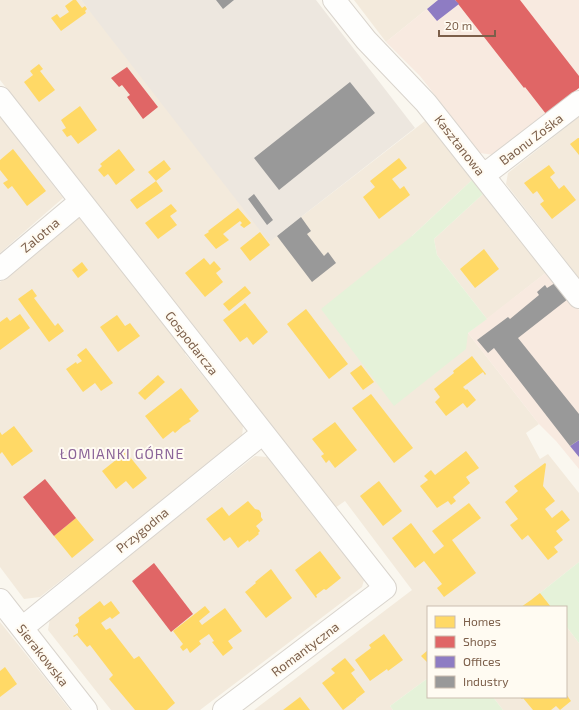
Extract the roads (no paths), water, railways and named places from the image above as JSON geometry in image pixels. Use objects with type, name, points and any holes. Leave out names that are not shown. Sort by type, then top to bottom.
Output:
[{"type":"street","name":"Kasztanowa","points":[[334,0],[366,40],[426,103],[579,297]]},
{"type":"street","name":"Gospodarcza","points":[[0,98],[385,588]]},
{"type":"street","name":"Baonu Zośka","points":[[484,175],[579,102]]},
{"type":"street","name":"Zalotna","points":[[0,268],[81,201]]},
{"type":"street","name":"Przygodna","points":[[22,628],[263,433]]},
{"type":"street","name":"Romantyczna","points":[[224,710],[385,588]]},
{"type":"street","name":"Sierakowska","points":[[0,600],[86,710]]},
{"type":"district","name":"ŁOMIANKI GÓRNE","points":[[122,453]]}]
